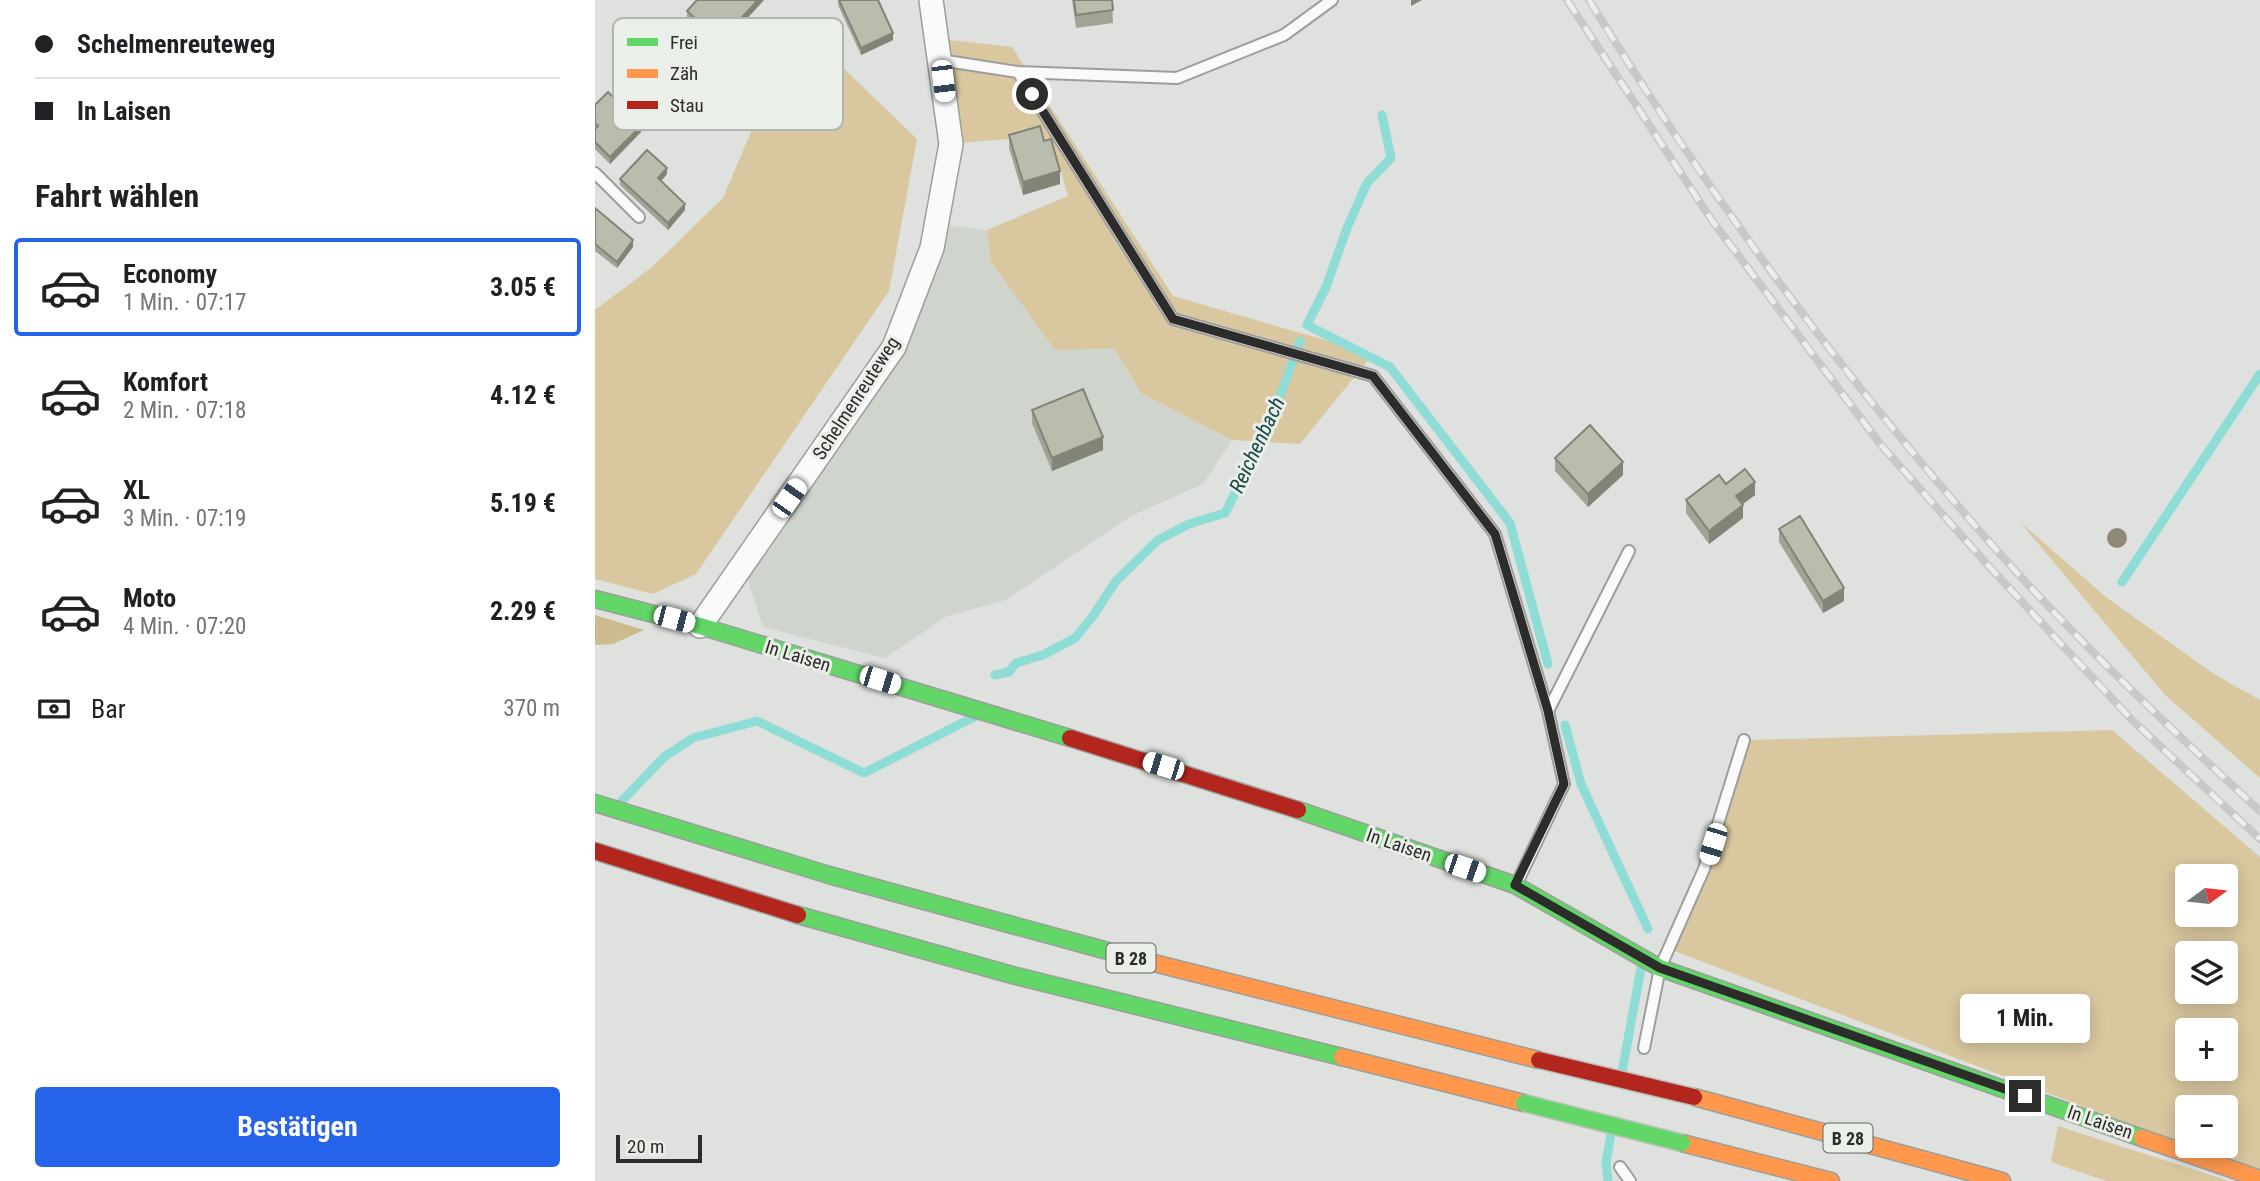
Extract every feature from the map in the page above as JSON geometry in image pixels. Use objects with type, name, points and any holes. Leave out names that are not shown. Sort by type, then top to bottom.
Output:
[{"type":"main road","name":"In Laisen","points":[[595,599],[700,626],[1240,790],[1515,885],[1660,968],[2260,1178]]},
{"type":"main road","name":"B 28","points":[[595,803],[726,845],[1008,925],[1694,1097],[2002,1181]]},
{"type":"main road","name":"B 28","points":[[595,851],[852,931],[1016,976],[1831,1181]]},
{"type":"street","name":"Schelmenreuteweg","points":[[700,626],[894,347],[932,248],[951,144],[931,0]]},
{"type":"lane","points":[[940,60],[1018,72],[1177,78],[1284,35],[1332,0]]},
{"type":"lane","points":[[1018,72],[1173,319],[1373,376],[1495,534],[1548,711],[1564,784],[1515,885]]},
{"type":"lane","points":[[595,173],[639,217]]},
{"type":"lane","points":[[1548,711],[1629,551]]},
{"type":"lane","points":[[1644,1048],[1660,968],[1705,869],[1744,740]]},
{"type":"lane","points":[[1620,1167],[1630,1181]]},
{"type":"shaded area","points":[[950,40],[1012,47],[1173,296],[1373,354],[1300,444],[1232,440],[1142,394],[1115,349],[1055,350],[991,262],[987,230],[1068,196],[1056,154],[1042,136],[951,144]]},
{"type":"shaded area","points":[[843,68],[917,139],[889,291],[696,574],[653,594],[595,579],[595,310],[652,267],[723,198],[752,130],[843,130]]},
{"type":"shaded area","points":[[946,225],[987,230],[991,262],[1055,350],[1116,349],[1142,394],[1232,440],[1203,484],[1131,516],[1006,600],[947,616],[885,658],[763,627],[746,574],[904,354]]},
{"type":"shaded area","points":[[2020,522],[2107,598],[2214,674],[2260,700],[2260,778],[2165,695]]},
{"type":"shaded area","points":[[595,615],[644,630],[613,644],[595,645]]},
{"type":"shaded area","points":[[2112,730],[2260,857],[2260,1173],[2221,1158],[2238,1158],[2238,1095],[2175,1095],[2175,1141],[1664,947],[1707,874],[1748,740]]},
{"type":"shaded area","points":[[2058,1126],[2229,1181],[2106,1181],[2051,1162]]},
{"type":"building","points":[[697,0],[758,0],[741,18],[695,18],[687,11]]},
{"type":"building","points":[[839,0],[878,0],[893,33],[861,48]]},
{"type":"building","points":[[1074,0],[1112,0],[1113,10],[1076,15]]},
{"type":"building","points":[[608,92],[613,97],[613,130],[637,130],[610,157],[595,142],[595,129],[598,126],[595,123],[595,105]]},
{"type":"building","points":[[1040,126],[1044,141],[1051,139],[1060,171],[1023,182],[1009,135]]},
{"type":"building","points":[[647,150],[667,168],[658,178],[685,204],[668,223],[620,179]]},
{"type":"building","points":[[595,208],[633,240],[617,262],[595,244]]},
{"type":"building","points":[[1083,389],[1103,437],[1052,458],[1032,410]]},
{"type":"building","points":[[1590,425],[1623,462],[1588,494],[1555,458]]},
{"type":"building","points":[[1745,469],[1755,482],[1736,496],[1743,505],[1709,531],[1686,500],[1719,475],[1726,484]]},
{"type":"building","points":[[1800,516],[1844,588],[1823,601],[1779,529]]},
{"type":"waterway","points":[[1382,115],[1391,158],[1367,183],[1347,228],[1326,287],[1307,325],[1390,367],[1510,523],[1548,664]]},
{"type":"waterway","name":"Reichenbach","points":[[995,675],[1009,672],[1016,663],[1043,655],[1075,638],[1116,581],[1158,540],[1189,524],[1225,513],[1270,424],[1300,341]]},
{"type":"waterway","points":[[2122,582],[2260,374]]},
{"type":"waterway","name":"Reichenbach","points":[[621,802],[664,757],[693,738],[757,721],[864,773],[974,717]]},
{"type":"waterway","points":[[1565,725],[1581,784],[1648,929]]},
{"type":"waterway","points":[[1622,1072],[1641,968]]},
{"type":"waterway","points":[[1608,1181],[1606,1163],[1611,1134]]},
{"type":"railway","points":[[1567,0],[1711,219],[1881,445],[2132,720],[2260,839]]},
{"type":"railway","points":[[1589,0],[1729,213],[1830,349],[1937,482],[2090,649],[2260,811]]},
{"type":"traffic: fast","points":[[595,599],[700,626],[1070,738]]},
{"type":"traffic: fast","points":[[595,803],[829,875],[1126,956]]},
{"type":"traffic: fast","points":[[1298,810],[1515,885],[1660,968],[2142,1138]]},
{"type":"traffic: fast","points":[[798,915],[1016,976],[1342,1057]]},
{"type":"traffic: fast","points":[[1524,1103],[1682,1143]]},
{"type":"traffic: slow","points":[[1126,956],[1539,1060]]},
{"type":"traffic: slow","points":[[1342,1057],[1524,1103]]},
{"type":"traffic: slow","points":[[1694,1097],[2002,1181]]},
{"type":"traffic: slow","points":[[2142,1138],[2260,1179]]},
{"type":"traffic: slow","points":[[1682,1143],[1831,1181]]},
{"type":"traffic: jam","points":[[1070,738],[1298,810]]},
{"type":"traffic: jam","points":[[595,851],[798,915]]},
{"type":"traffic: jam","points":[[1539,1060],[1694,1097]]},
{"type":"route","points":[[1032,94],[1173,319],[1373,376],[1495,534],[1548,711],[1564,784],[1515,885],[1660,968],[2025,1096]]}]
